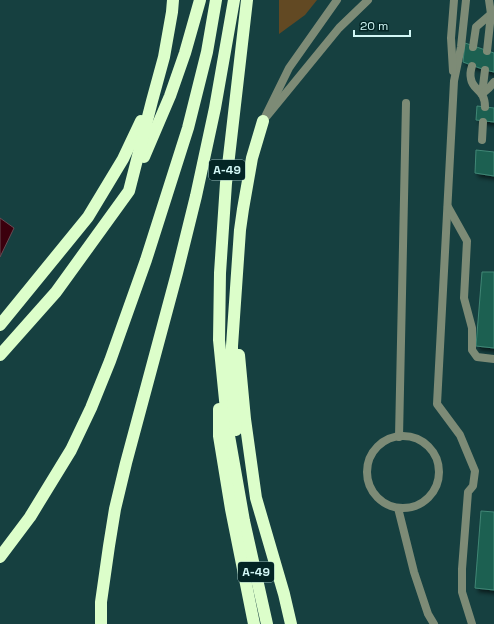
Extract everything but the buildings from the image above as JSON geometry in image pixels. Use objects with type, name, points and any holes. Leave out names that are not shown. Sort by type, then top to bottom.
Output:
[{"type":"highway","points":[[129,191],[164,57],[172,12],[172,0]]},
{"type":"highway","points":[[0,354],[56,292],[129,191],[170,96],[185,53],[200,0]]},
{"type":"highway","points":[[0,557],[30,517],[71,450],[91,408],[110,361],[146,260],[188,128],[207,52],[216,0]]},
{"type":"highway","points":[[101,624],[101,602],[115,509],[126,462],[178,274],[215,108],[234,0]]},
{"type":"highway","name":"A-49","points":[[247,0],[226,183],[220,273],[219,340],[228,430],[244,521],[267,624]]},
{"type":"highway","points":[[0,325],[88,217],[123,159],[152,100]]},
{"type":"highway","points":[[244,521],[232,388],[232,346],[238,253],[243,209],[252,158],[263,121]]},
{"type":"highway","points":[[238,253],[239,352],[245,419],[256,498],[284,594],[291,624]]},
{"type":"highway","points":[[219,340],[219,436],[231,510],[254,624]]},
{"type":"street","points":[[263,121],[289,68],[337,0]]},
{"type":"street","points":[[263,121],[339,28],[368,0]]},
{"type":"street","points":[[454,0],[451,38],[454,82],[437,404],[460,435],[475,471],[473,486],[468,492],[462,584],[462,592],[472,624]]},
{"type":"street","points":[[454,82],[461,47],[466,0]]},
{"type":"street","points":[[487,51],[493,14],[489,0]]},
{"type":"street","points":[[473,47],[476,27],[493,14]]},
{"type":"street","points":[[472,66],[471,79],[485,100],[484,107]]},
{"type":"street","points":[[482,94],[485,70]]},
{"type":"street","points":[[482,94],[494,82]]},
{"type":"street","points":[[399,437],[406,103]]},
{"type":"street","points":[[482,140],[483,122]]},
{"type":"street","points":[[448,207],[467,241],[464,298],[472,328],[472,350],[477,357],[494,359]]},
{"type":"street","points":[[399,437],[410,437],[421,441],[429,448],[435,458],[438,469],[438,480],[434,490],[427,499],[408,508],[398,508],[387,505],[377,498],[370,489],[367,478],[367,466],[371,455],[378,446],[388,440],[399,437]]},
{"type":"street","points":[[398,508],[414,572],[428,614],[434,624]]},
{"type":"shaded area","points":[[279,0],[317,0],[305,15],[279,34]]},
{"type":"shaded area","points":[[0,218],[14,228],[0,257]]}]
